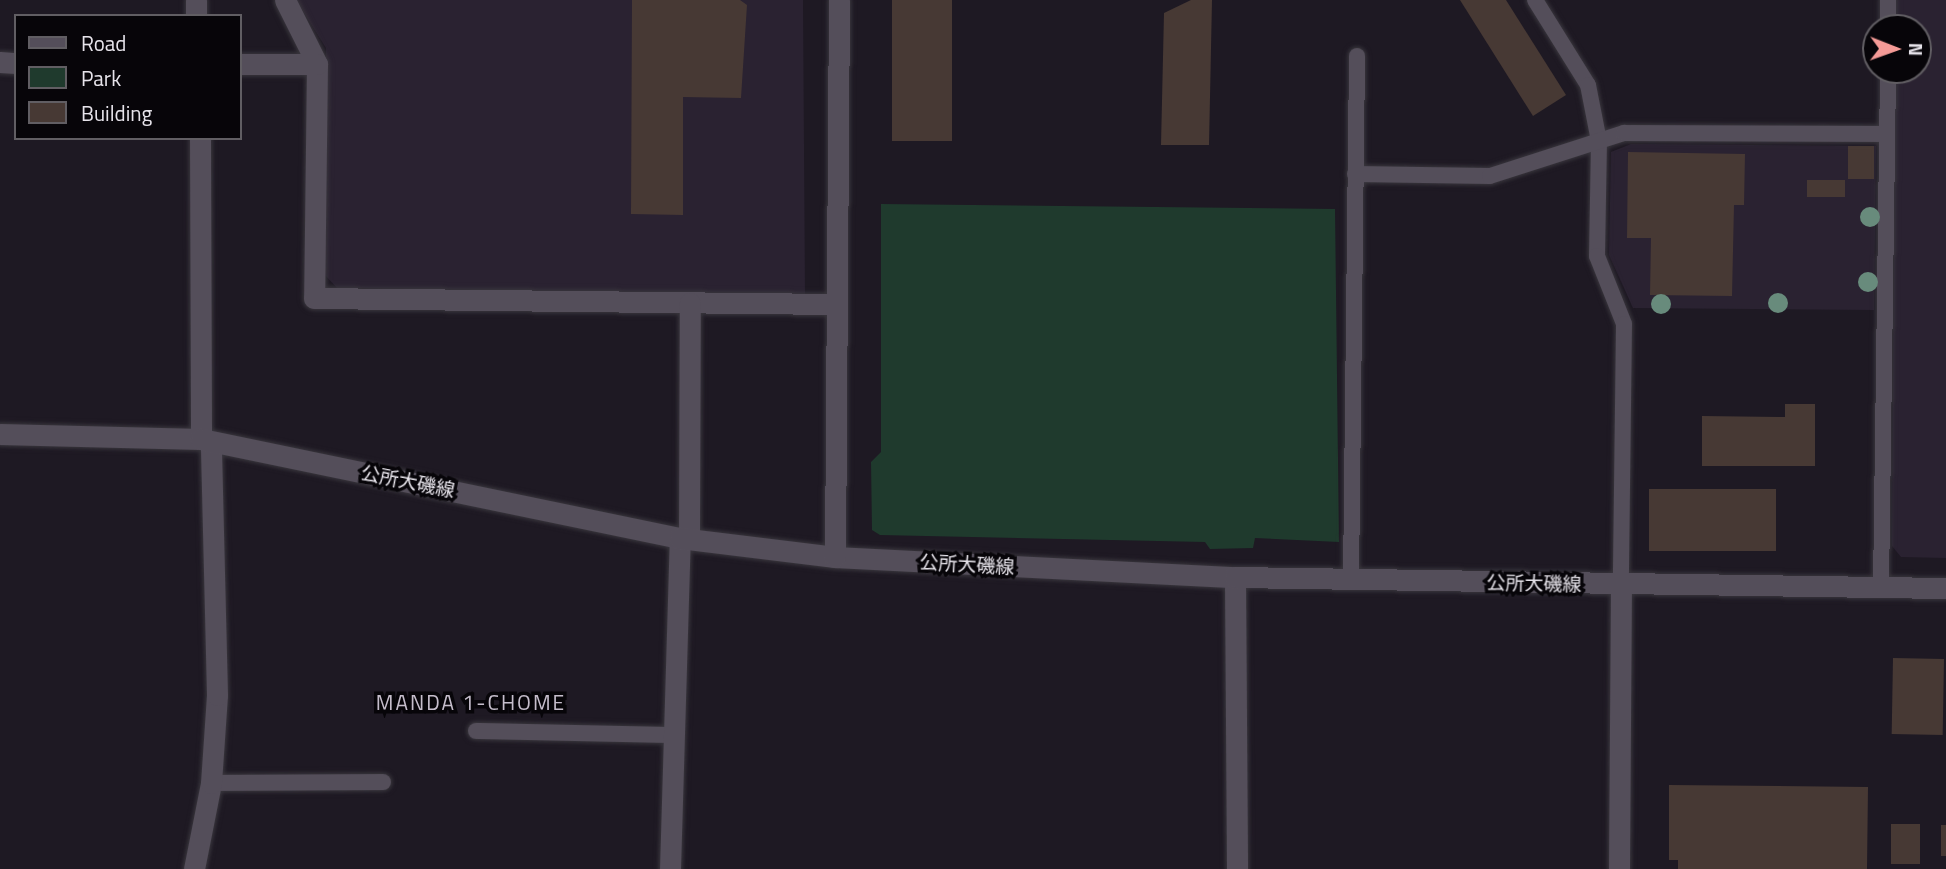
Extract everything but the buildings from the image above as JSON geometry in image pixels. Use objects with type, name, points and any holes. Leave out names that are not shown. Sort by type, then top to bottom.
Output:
[{"type":"street","points":[[285,0],[317,64],[314,298],[836,304]]},
{"type":"street","points":[[835,557],[839,0]]},
{"type":"street","points":[[242,64],[317,64]]},
{"type":"street","points":[[194,869],[211,783],[216,695],[206,441],[200,140]]},
{"type":"street","points":[[670,869],[684,539],[690,303]]},
{"type":"street","name":"公所大磯線","points":[[0,434],[206,441],[684,539],[835,557],[1235,577],[1946,588]]},
{"type":"street","points":[[1235,577],[1237,869]]},
{"type":"street","points":[[1619,869],[1621,585]]},
{"type":"lane","points":[[1535,0],[1588,85],[1599,141],[1597,256],[1624,324],[1621,585]]},
{"type":"lane","points":[[1351,579],[1357,56]]},
{"type":"lane","points":[[1881,587],[1888,84]]},
{"type":"lane","points":[[1355,174],[1489,176],[1624,133],[1887,134]]},
{"type":"lane","points":[[476,731],[674,735]]},
{"type":"lane","points":[[211,783],[383,782]]},
{"type":"shaded area","points":[[296,0],[803,0],[805,295],[337,288],[324,274],[326,48]]},
{"type":"shaded area","points":[[1895,0],[1946,0],[1946,558],[1901,557],[1892,546],[1895,84],[1932,84],[1932,14],[1895,14]]},
{"type":"shaded area","points":[[1631,144],[1876,146],[1874,310],[1633,308],[1609,255],[1611,152]]},
{"type":"green space","points":[[881,204],[1335,209],[1339,542],[1255,538],[1253,548],[1210,549],[1205,542],[880,535],[872,530],[871,462],[881,452]]},
{"type":"district","name":"MANDA 1-CHOME","points":[[471,702]]}]
